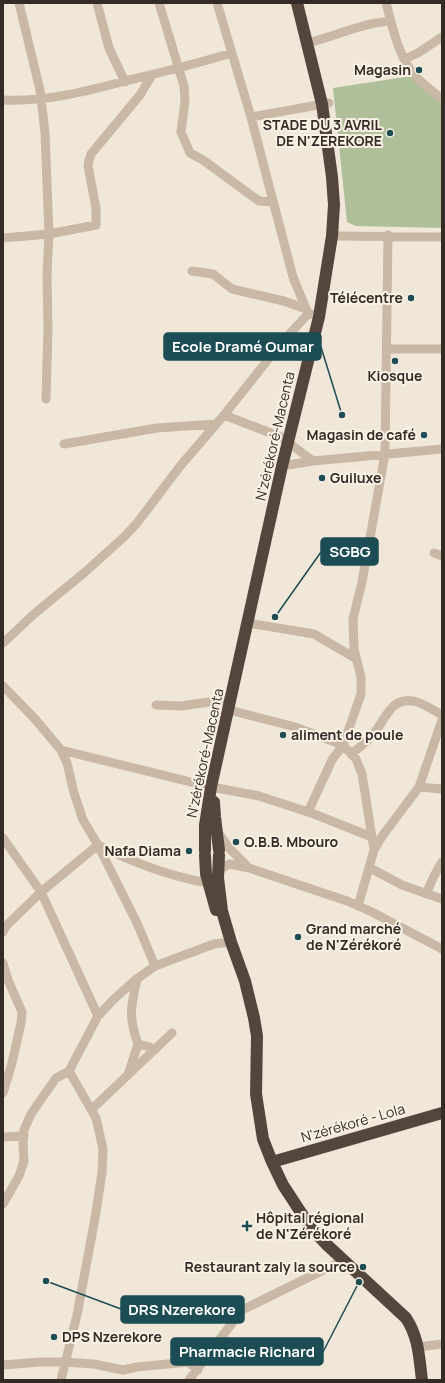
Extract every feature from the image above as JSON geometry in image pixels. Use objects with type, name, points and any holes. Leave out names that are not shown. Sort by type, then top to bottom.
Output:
[{"type":"highway","points":[[297,3],[310,42],[325,104],[339,174],[341,207],[336,236],[334,272],[314,314],[291,444],[214,788],[214,806],[219,853],[213,880],[216,910],[231,942],[245,981],[254,1018],[257,1036],[256,1094],[263,1139],[272,1162],[283,1185],[311,1228],[326,1244],[406,1318],[413,1328],[418,1347],[422,1380]]},
{"type":"highway","points":[[304,3],[310,42]]},
{"type":"highway","name":"N'zérékoré-Macenta","points":[[213,880],[206,874],[205,825],[214,788]]},
{"type":"highway","points":[[205,853],[207,847],[212,845],[216,846],[219,853]]},
{"type":"highway","name":"N'zérékoré - Lola","points":[[272,1162],[442,1113]]},
{"type":"street","points":[[19,3],[41,99],[45,133],[48,234],[46,399]]},
{"type":"street","points":[[97,3],[109,48],[125,82]]},
{"type":"street","points":[[158,3],[179,69],[185,94],[181,132],[190,153],[203,160],[259,201],[273,202]]},
{"type":"street","points":[[217,3],[251,117],[293,277],[314,314]]},
{"type":"street","points":[[386,3],[399,47],[405,59],[416,76],[442,99]]},
{"type":"street","points":[[310,42],[361,26],[391,21]]},
{"type":"street","points":[[405,59],[418,53],[442,37]]},
{"type":"street","points":[[3,100],[28,101],[78,93],[179,69],[232,53]]},
{"type":"street","points":[[3,238],[48,234],[96,225],[96,208],[88,166],[91,154],[140,95],[152,75]]},
{"type":"street","points":[[251,117],[325,104]]},
{"type":"street","points":[[308,812],[332,760],[343,745],[361,694],[361,677],[355,658],[354,649],[354,619],[385,454],[388,235]]},
{"type":"street","points":[[336,236],[388,235],[442,237]]},
{"type":"street","points":[[192,271],[213,274],[232,289],[284,301],[314,314]]},
{"type":"street","points":[[3,643],[34,614],[84,573],[125,536],[282,342],[314,314]]},
{"type":"street","points":[[387,349],[442,349]]},
{"type":"street","points":[[224,415],[272,433],[291,444],[313,461]]},
{"type":"street","points":[[64,444],[157,428],[216,424]]},
{"type":"street","points":[[285,466],[313,461],[442,449]]},
{"type":"street","points":[[251,624],[314,634],[355,658]]},
{"type":"street","points":[[3,686],[61,750],[67,763],[74,793],[83,820],[98,846],[137,923],[155,966]]},
{"type":"street","points":[[351,754],[374,734],[389,711],[394,705],[400,702],[408,700],[415,701],[442,715]]},
{"type":"street","points":[[156,705],[181,706],[216,701],[231,708],[295,727],[343,745],[356,760],[362,774],[374,850]]},
{"type":"street","points":[[358,906],[374,850],[383,835],[419,787],[442,720]]},
{"type":"street","points":[[61,750],[214,788],[259,796],[308,812],[372,837]]},
{"type":"street","points":[[419,787],[442,789]]},
{"type":"street","points":[[216,829],[229,848],[250,868]]},
{"type":"street","points":[[3,838],[41,892],[98,1016]]},
{"type":"street","points":[[98,846],[134,862],[162,872],[213,880],[221,869],[229,864],[250,868],[358,906],[442,949]]},
{"type":"street","points":[[3,932],[6,926],[41,892],[98,846]]},
{"type":"street","points":[[426,894],[442,862]]},
{"type":"street","points":[[370,868],[402,885],[442,899]]},
{"type":"street","points":[[3,1204],[19,1176],[24,1161],[24,1130],[31,1114],[56,1078],[69,1071],[98,1016],[113,1000],[137,979],[155,966],[214,944],[231,942]]},
{"type":"street","points":[[3,963],[6,982],[22,1012],[12,1063],[3,1093]]},
{"type":"street","points":[[128,1075],[138,1044],[131,1023],[131,1008],[137,979]]},
{"type":"street","points":[[92,1109],[172,1033]]},
{"type":"street","points":[[138,1044],[155,1050]]},
{"type":"street","points":[[60,1380],[78,1307],[95,1218],[102,1172],[103,1149],[101,1134],[96,1118],[69,1071]]},
{"type":"street","points":[[3,1136],[24,1136]]},
{"type":"street","points":[[189,1380],[242,1310],[344,1260]]},
{"type":"street","points":[[418,1347],[442,1344]]},
{"type":"street","points":[[3,1365],[64,1362],[94,1364],[123,1370],[137,1367],[188,1362],[198,1370]]},
{"type":"green space","name":"STADE DU 3 AVRIL DE N'ZEREKORE","points":[[411,76],[442,105],[442,228],[356,226],[347,222],[333,88]]},
{"type":"place","name":"Magasin","points":[[419,70]]},
{"type":"place","name":"STADE DU 3 AVRIL DE N'ZEREKORE","points":[[390,133]]},
{"type":"place","name":"Télécentre","points":[[411,298]]},
{"type":"place","name":"Kiosque","points":[[395,361]]},
{"type":"place","name":"Ecole Dramé Oumar","points":[[342,415]]},
{"type":"place","name":"Magasin de café","points":[[424,435]]},
{"type":"place","name":"Guiluxe","points":[[322,478]]},
{"type":"place","name":"SGBG","points":[[275,617]]},
{"type":"place","name":"aliment de poule","points":[[283,735]]},
{"type":"place","name":"O.B.B. Mbouro","points":[[236,842]]},
{"type":"place","name":"Nafa Diama","points":[[189,851]]},
{"type":"place","name":"Grand marché de N'Zérékoré","points":[[298,937]]},
{"type":"place","name":"Hôpital régional de N'Zérékoré","points":[[247,1226]]},
{"type":"place","name":"Restaurant zaly la source","points":[[363,1267]]},
{"type":"place","name":"DRS Nzerekore","points":[[46,1281]]},
{"type":"place","name":"Pharmacie Richard","points":[[359,1282]]},
{"type":"place","name":"DPS Nzerekore","points":[[54,1337]]}]
